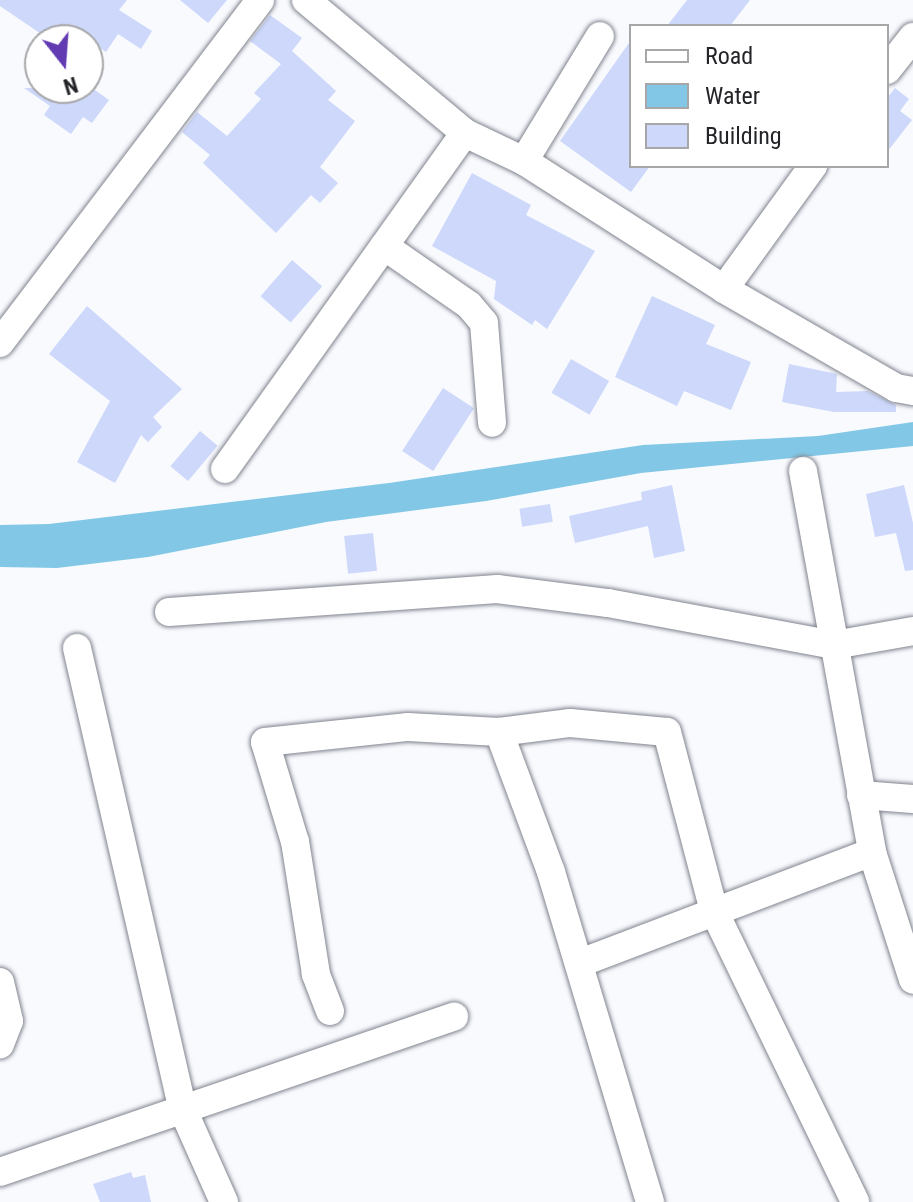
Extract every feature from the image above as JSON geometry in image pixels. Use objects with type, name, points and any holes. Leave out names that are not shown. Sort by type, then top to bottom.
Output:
[{"type":"street","points":[[0,343],[260,0]]},
{"type":"street","points":[[306,0],[465,133],[524,161],[724,289],[896,388],[913,391]]},
{"type":"street","points":[[524,161],[600,36]]},
{"type":"street","points":[[889,67],[913,37]]},
{"type":"street","points":[[225,469],[465,133]]},
{"type":"street","points":[[724,289],[812,168]]},
{"type":"street","points":[[384,246],[469,305],[484,323],[492,423]]},
{"type":"street","points":[[803,471],[872,852],[913,980]]},
{"type":"street","points":[[169,612],[497,589],[608,603],[834,645],[913,631]]},
{"type":"street","points":[[77,648],[183,1110],[224,1202]]},
{"type":"street","points":[[330,1011],[316,974],[295,842],[265,742],[408,727],[499,732],[570,723],[667,732],[714,911],[855,1202]]},
{"type":"street","points":[[499,732],[528,802],[580,963],[650,1202]]},
{"type":"street","points":[[861,795],[913,799]]},
{"type":"street","points":[[580,963],[872,852]]},
{"type":"street","points":[[0,982],[9,1021],[0,1044]]},
{"type":"street","points":[[0,1170],[454,1017]]},
{"type":"water","points":[[913,422],[913,446],[641,473],[486,501],[326,522],[148,557],[57,568],[0,567],[0,525],[49,524],[389,483],[643,445],[818,436]]},
{"type":"building","points":[[0,0],[127,0],[119,10],[152,31],[141,49],[118,34],[106,52],[104,24],[26,24],[0,6]]},
{"type":"building","points":[[180,0],[227,0],[208,23]]},
{"type":"building","points":[[687,0],[750,0],[732,24],[669,24]]},
{"type":"building","points":[[270,15],[302,38],[292,51],[336,91],[328,100],[355,121],[320,167],[338,183],[320,203],[311,195],[276,233],[203,163],[210,155],[182,132],[197,112],[227,136],[261,99],[254,93],[281,64],[250,41]]},
{"type":"building","points":[[629,43],[629,168],[649,168],[631,192],[560,141]]},
{"type":"building","points":[[895,88],[909,99],[900,111],[912,120],[889,149],[889,96]]},
{"type":"building","points":[[104,96],[109,100],[92,123],[83,117],[71,134],[44,115],[50,106],[47,104],[104,104]]},
{"type":"building","points":[[472,173],[531,205],[526,215],[595,251],[547,329],[535,320],[532,325],[494,299],[496,281],[432,246]]},
{"type":"building","points":[[292,260],[322,286],[291,322],[261,296]]},
{"type":"building","points":[[652,296],[715,325],[706,344],[751,362],[731,410],[684,391],[677,406],[615,377]]},
{"type":"building","points":[[87,306],[182,389],[153,417],[162,427],[148,442],[141,435],[115,483],[77,462],[110,401],[49,354]]},
{"type":"building","points":[[571,359],[609,381],[590,415],[552,393]]},
{"type":"building","points":[[789,364],[837,374],[836,392],[868,391],[896,405],[896,412],[834,412],[782,402]]},
{"type":"building","points":[[443,388],[474,408],[433,471],[402,451]]},
{"type":"building","points":[[200,431],[218,446],[188,481],[170,466]]},
{"type":"building","points":[[672,485],[685,551],[654,558],[648,526],[575,543],[569,516],[642,500],[641,492]]},
{"type":"building","points":[[904,485],[913,523],[913,570],[905,571],[896,533],[875,537],[866,494]]},
{"type":"building","points":[[550,504],[553,522],[522,527],[519,509]]},
{"type":"building","points":[[373,533],[377,571],[348,574],[344,536]]},
{"type":"building","points":[[131,1172],[133,1178],[145,1175],[151,1202],[100,1202],[93,1184]]}]
